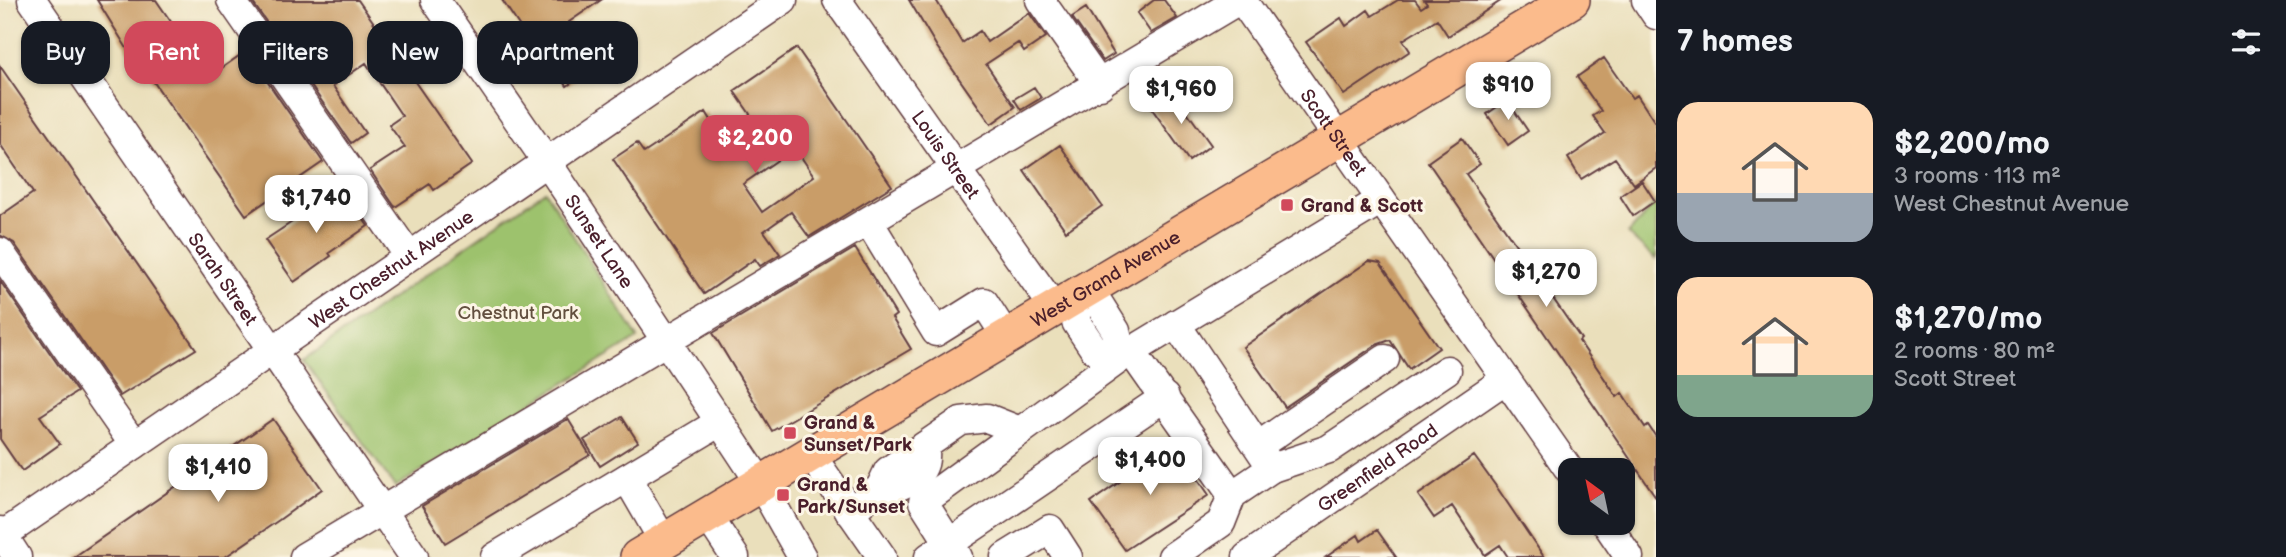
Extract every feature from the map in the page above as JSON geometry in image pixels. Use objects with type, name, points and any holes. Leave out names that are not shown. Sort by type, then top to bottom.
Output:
[{"type":"main road","name":"West Grand Avenue","points":[[651,549],[1572,0]]},
{"type":"street","name":"Sarah Street","points":[[32,0],[274,349],[414,557]]},
{"type":"street","points":[[231,0],[410,256]]},
{"type":"street","name":"Sunset Lane","points":[[435,0],[547,162],[761,484],[803,557]]},
{"type":"street","name":"West Chestnut Avenue","points":[[5,540],[134,445],[783,0]]},
{"type":"street","name":"Louis Street","points":[[837,0],[956,170],[1066,303]]},
{"type":"street","points":[[1040,0],[1100,85]]},
{"type":"street","points":[[304,557],[1241,0]]},
{"type":"street","name":"Scott Street","points":[[1241,0],[1561,458]]},
{"type":"street","points":[[1646,0],[1656,15]]},
{"type":"street","points":[[1165,397],[945,553],[922,502],[1126,354],[1381,200]]},
{"type":"street","points":[[869,222],[936,332],[985,302],[1007,338]]},
{"type":"street","points":[[0,253],[134,445]]},
{"type":"street","points":[[1066,303],[1099,304],[1116,331],[1126,354],[1165,397],[1232,495]]},
{"type":"street","points":[[1176,324],[1265,457]]},
{"type":"street","points":[[1172,557],[1221,523],[1232,495],[1265,457],[1385,359]]},
{"type":"street","points":[[1265,457],[1329,449],[1447,370]]},
{"type":"street","name":"Greenfield Road","points":[[1249,556],[1506,379]]},
{"type":"street","points":[[850,512],[880,488],[889,490],[914,478],[924,464],[925,446],[961,422],[987,418],[1020,431]]},
{"type":"street","points":[[495,557],[720,422]]},
{"type":"street","points":[[1329,449],[1352,485]]},
{"type":"street","points":[[811,455],[882,557]]},
{"type":"street","points":[[627,478],[651,549]]},
{"type":"street","points":[[708,516],[735,557]]},
{"type":"street","points":[[1005,557],[1050,529],[1068,557]]},
{"type":"street","points":[[1615,536],[1629,557]]},
{"type":"green space","name":"Chestnut Park","points":[[545,191],[638,338],[395,487],[304,360]]},
{"type":"green space","points":[[1656,202],[1656,260],[1628,234]]},
{"type":"building","points":[[97,0],[156,0],[170,21],[124,21],[124,43]]},
{"type":"building","points":[[251,0],[358,0],[373,21],[367,21],[367,64],[353,72],[353,21],[266,21]]},
{"type":"building","points":[[502,0],[601,0],[570,21],[516,21]]},
{"type":"building","points":[[909,0],[936,0],[962,43],[980,31],[987,42],[1029,13],[1046,37],[1024,52],[1018,43],[986,64],[1015,107],[991,124],[937,47]]},
{"type":"building","points":[[1154,0],[1164,0],[1177,18],[1151,33],[1137,13]]},
{"type":"building","points":[[1398,0],[1415,0],[1421,8],[1427,4],[1424,0],[1502,0],[1448,36],[1437,19],[1403,40],[1410,51],[1344,95],[1306,42],[1341,18],[1346,26],[1368,10],[1372,16]]},
{"type":"building","points":[[1086,8],[1114,54],[1103,61],[1072,17]]},
{"type":"building","points":[[797,48],[892,186],[809,237],[791,212],[764,231],[780,254],[760,266],[755,259],[704,294],[613,159],[637,143],[644,153],[706,112],[735,158],[766,137],[734,91]],"holes":[[[795,148],[814,176],[762,212],[743,184]]]},
{"type":"building","points":[[238,57],[238,84],[269,84],[323,162],[246,215],[155,84],[224,84],[224,66]]},
{"type":"building","points":[[1604,58],[1632,98],[1637,95],[1656,124],[1656,168],[1634,184],[1615,158],[1581,179],[1568,158],[1605,133],[1593,116],[1601,111],[1577,77]]},
{"type":"building","points":[[0,66],[196,349],[120,396],[14,243],[0,235],[0,216],[33,193],[0,144]]},
{"type":"building","points":[[310,84],[336,84],[333,86],[365,133],[351,143]]},
{"type":"building","points":[[380,84],[416,84],[472,164],[434,190],[430,184],[395,207],[370,170],[405,147],[389,125],[402,116]]},
{"type":"building","points":[[1034,87],[1041,98],[1021,110],[1014,99]]},
{"type":"building","points":[[1172,91],[1211,145],[1189,161],[1150,106]]},
{"type":"building","points":[[1507,100],[1528,131],[1508,145],[1487,114]]},
{"type":"building","points":[[1462,138],[1480,164],[1466,174],[1535,272],[1545,265],[1562,291],[1552,297],[1581,339],[1579,341],[1617,397],[1622,393],[1645,427],[1648,425],[1656,437],[1656,497],[1635,466],[1635,458],[1629,458],[1428,162]]},
{"type":"building","points":[[1060,145],[1102,206],[1066,231],[1024,170]]},
{"type":"building","points":[[1642,181],[1655,201],[1633,216],[1620,196]]},
{"type":"building","points":[[342,189],[368,226],[294,282],[265,240]]},
{"type":"building","points":[[855,248],[896,315],[892,318],[911,349],[772,431],[713,333]]},
{"type":"building","points":[[1369,261],[1380,263],[1439,348],[1409,369],[1390,340],[1376,345],[1285,407],[1243,347]]},
{"type":"building","points":[[0,281],[77,392],[40,416],[60,444],[22,471],[0,439]]},
{"type":"building","points":[[622,417],[638,442],[600,466],[584,440]]},
{"type":"building","points":[[273,419],[322,489],[279,520],[225,557],[74,557]]},
{"type":"building","points":[[568,419],[590,455],[445,543],[422,506]]},
{"type":"building","points":[[1174,444],[1209,495],[1125,550],[1091,502]]},
{"type":"building","points":[[1474,456],[1544,557],[1508,557],[1500,545],[1485,555],[1452,506],[1434,518],[1418,495]]},
{"type":"building","points":[[1377,530],[1396,557],[1326,557],[1358,535],[1361,541]]},
{"type":"place","name":"Grand & Scott","points":[[1287,205]]},
{"type":"place","name":"Grand & Sunset/Park","points":[[790,433]]},
{"type":"place","name":"Grand & Park/Sunset","points":[[783,495]]}]
